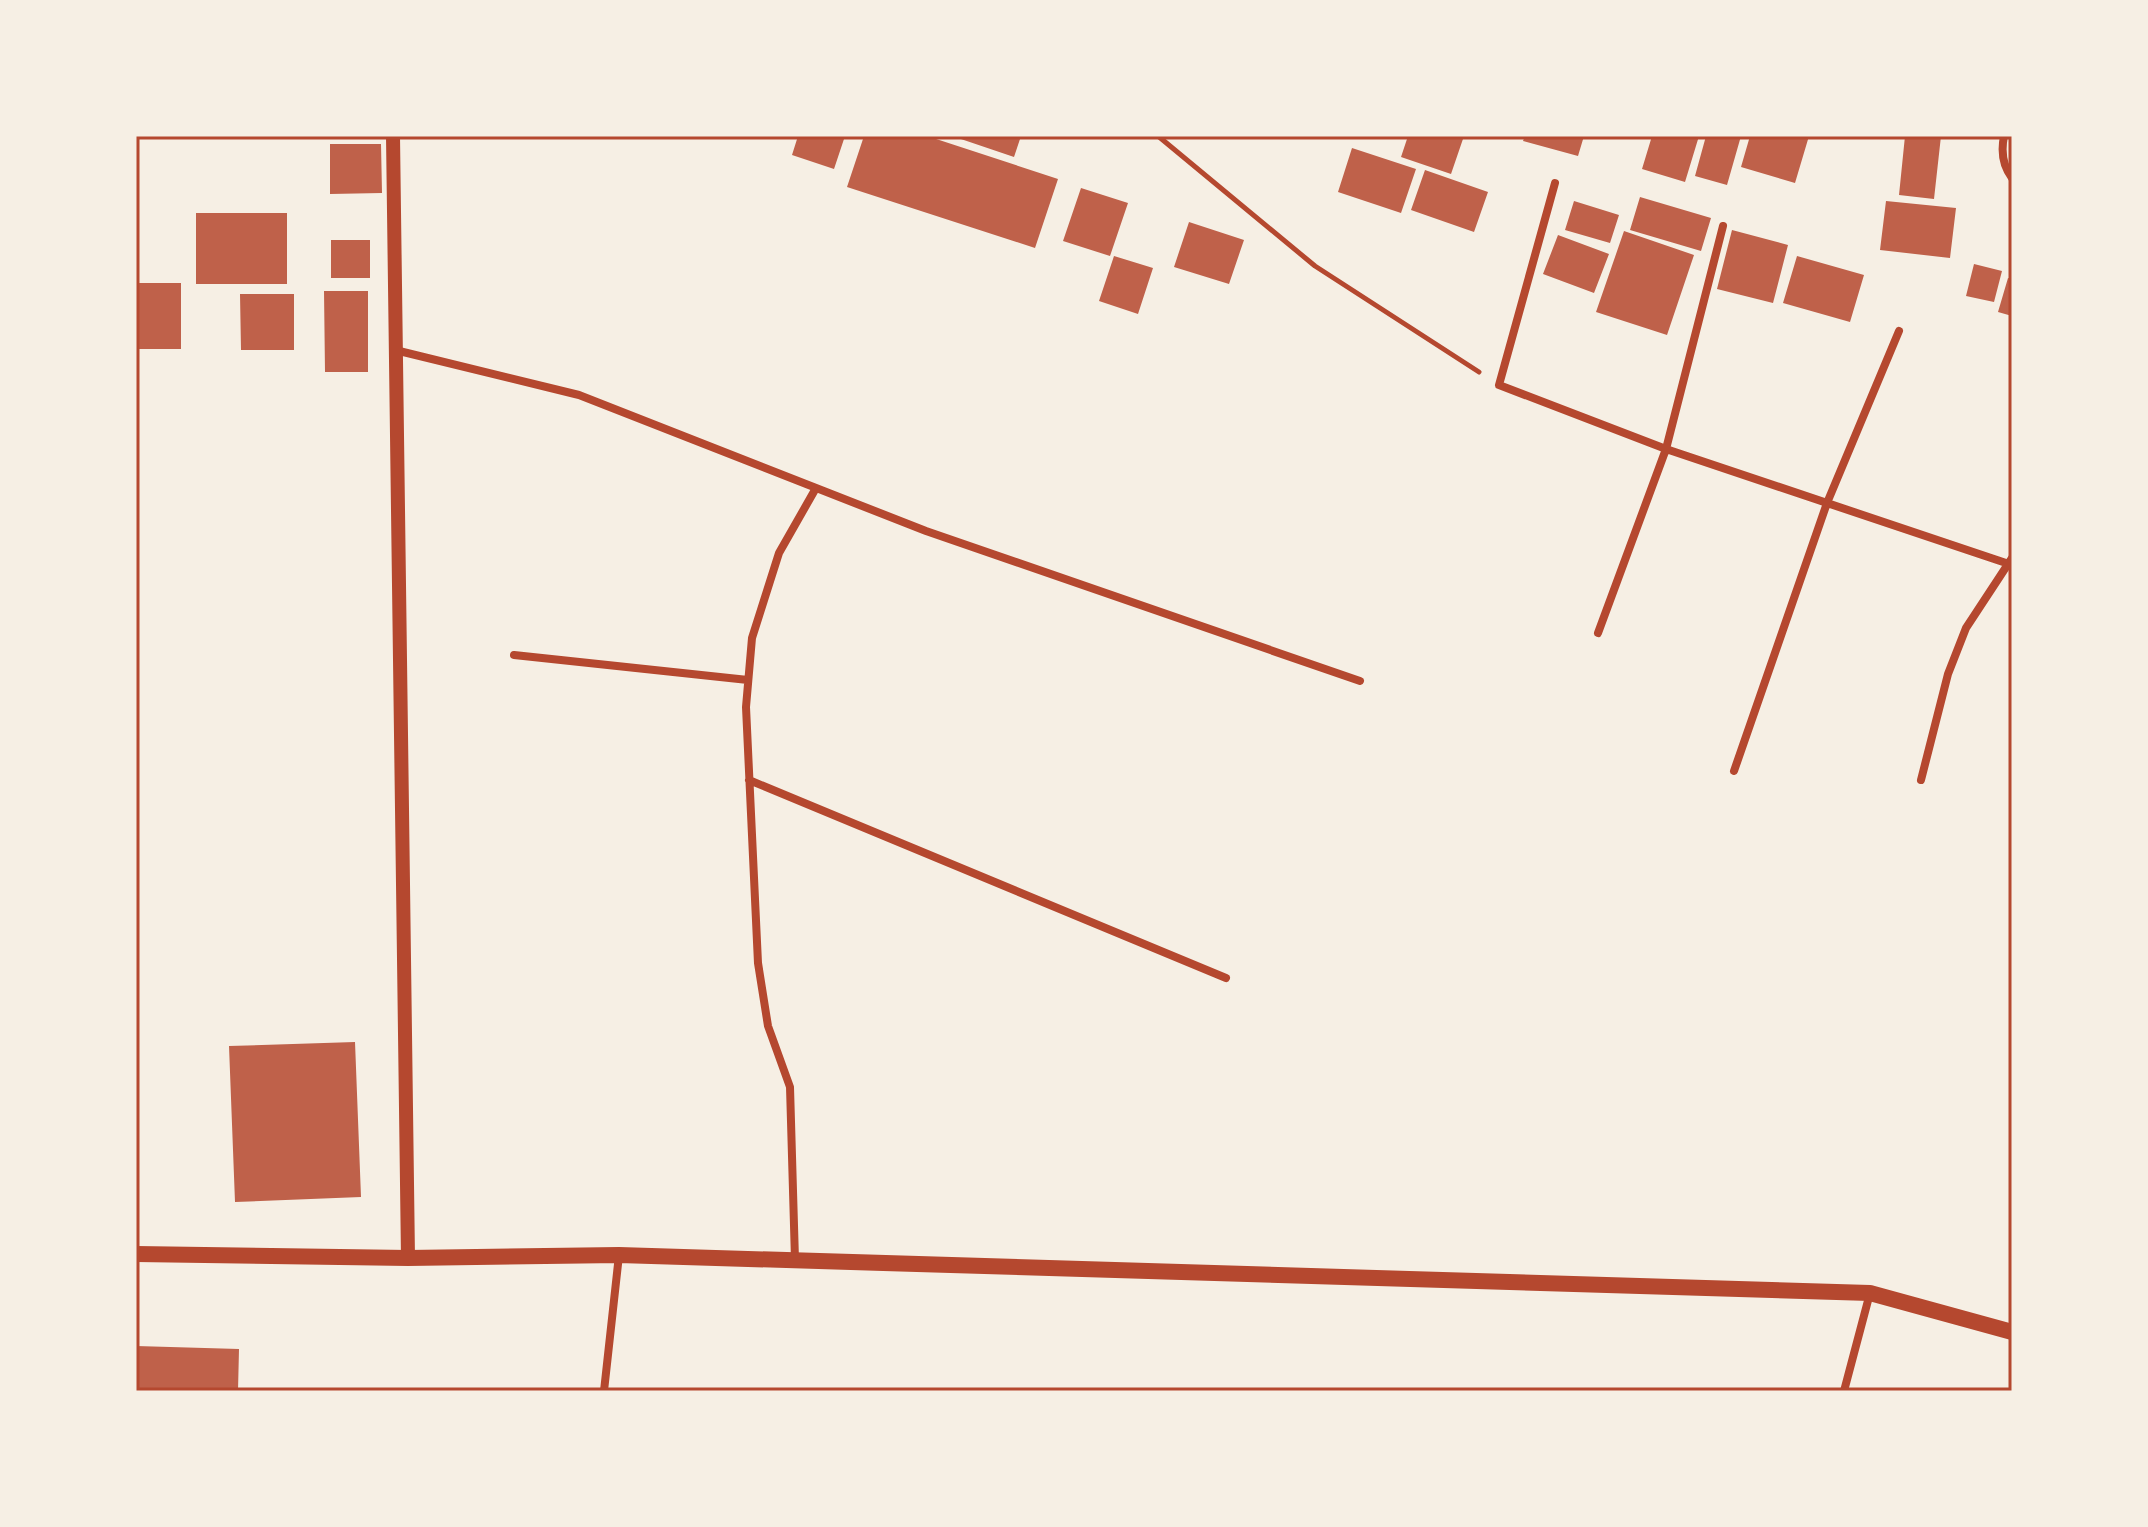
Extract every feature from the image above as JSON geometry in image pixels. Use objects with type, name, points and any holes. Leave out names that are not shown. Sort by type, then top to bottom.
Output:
[{"type":"main road","points":[[136,1254],[408,1258],[619,1255],[1870,1293],[2012,1332]]},
{"type":"street","points":[[393,136],[408,1258]]},
{"type":"street","points":[[2004,136],[2001,150],[2006,170],[2012,178]]},
{"type":"street","points":[[1555,183],[1499,385],[1666,449],[2011,563],[1966,628],[1948,674],[1921,780]]},
{"type":"street","points":[[1598,633],[1666,449],[1723,226]]},
{"type":"street","points":[[1734,771],[1827,503],[1899,331]]},
{"type":"street","points":[[395,350],[579,395],[926,531],[1360,681]]},
{"type":"street","points":[[795,1262],[790,1087],[768,1026],[758,963],[749,780],[748,680],[752,638],[779,553],[816,488]]},
{"type":"street","points":[[514,655],[748,680]]},
{"type":"street","points":[[749,780],[1226,978]]},
{"type":"street","points":[[604,1391],[619,1255]]},
{"type":"street","points":[[1844,1391],[1870,1293]]},
{"type":"path","points":[[1158,136],[1315,266],[1499,385]]},
{"type":"building","points":[[798,136],[844,139],[834,169],[792,155]]},
{"type":"building","points":[[864,136],[927,136],[1058,179],[1035,248],[847,187]]},
{"type":"building","points":[[952,136],[1021,136],[1014,157]]},
{"type":"building","points":[[1408,136],[1464,136],[1451,174],[1401,157]]},
{"type":"building","points":[[1525,136],[1584,136],[1578,156],[1523,141]]},
{"type":"building","points":[[1652,136],[1699,136],[1685,182],[1642,169]]},
{"type":"building","points":[[1706,136],[1741,136],[1727,185],[1695,176]]},
{"type":"building","points":[[1750,136],[1809,136],[1795,183],[1741,167]]},
{"type":"building","points":[[1905,136],[1941,136],[1934,199],[1899,195]]},
{"type":"building","points":[[330,144],[381,144],[382,193],[330,194]]},
{"type":"building","points":[[1352,148],[1416,169],[1401,213],[1338,192]]},
{"type":"building","points":[[1425,170],[1488,192],[1474,232],[1411,210]]},
{"type":"building","points":[[1081,188],[1128,203],[1110,256],[1063,241]]},
{"type":"building","points":[[1640,197],[1711,218],[1701,251],[1630,230]]},
{"type":"building","points":[[1574,201],[1619,215],[1610,243],[1565,230]]},
{"type":"building","points":[[1886,201],[1956,208],[1950,258],[1880,250]]},
{"type":"building","points":[[196,213],[287,213],[287,284],[196,284]]},
{"type":"building","points":[[1189,222],[1244,240],[1229,284],[1174,267]]},
{"type":"building","points":[[1732,230],[1788,245],[1773,303],[1717,289]]},
{"type":"building","points":[[1624,231],[1694,255],[1667,335],[1596,312]]},
{"type":"building","points":[[1558,235],[1609,254],[1594,293],[1543,274]]},
{"type":"building","points":[[331,240],[370,240],[370,278],[331,278]]},
{"type":"building","points":[[1114,256],[1153,268],[1138,314],[1099,301]]},
{"type":"building","points":[[1797,256],[1864,275],[1850,322],[1783,303]]},
{"type":"building","points":[[1974,264],[2002,271],[1994,302],[1966,296]]},
{"type":"building","points":[[2008,278],[2012,279],[2012,316],[1998,312]]},
{"type":"building","points":[[136,283],[181,283],[181,349],[136,349]]},
{"type":"building","points":[[324,291],[368,291],[368,372],[325,372]]},
{"type":"building","points":[[240,294],[294,294],[294,350],[241,350]]},
{"type":"building","points":[[355,1042],[361,1197],[235,1202],[229,1046]]},
{"type":"building","points":[[136,1346],[239,1349],[238,1391],[136,1391]]}]
